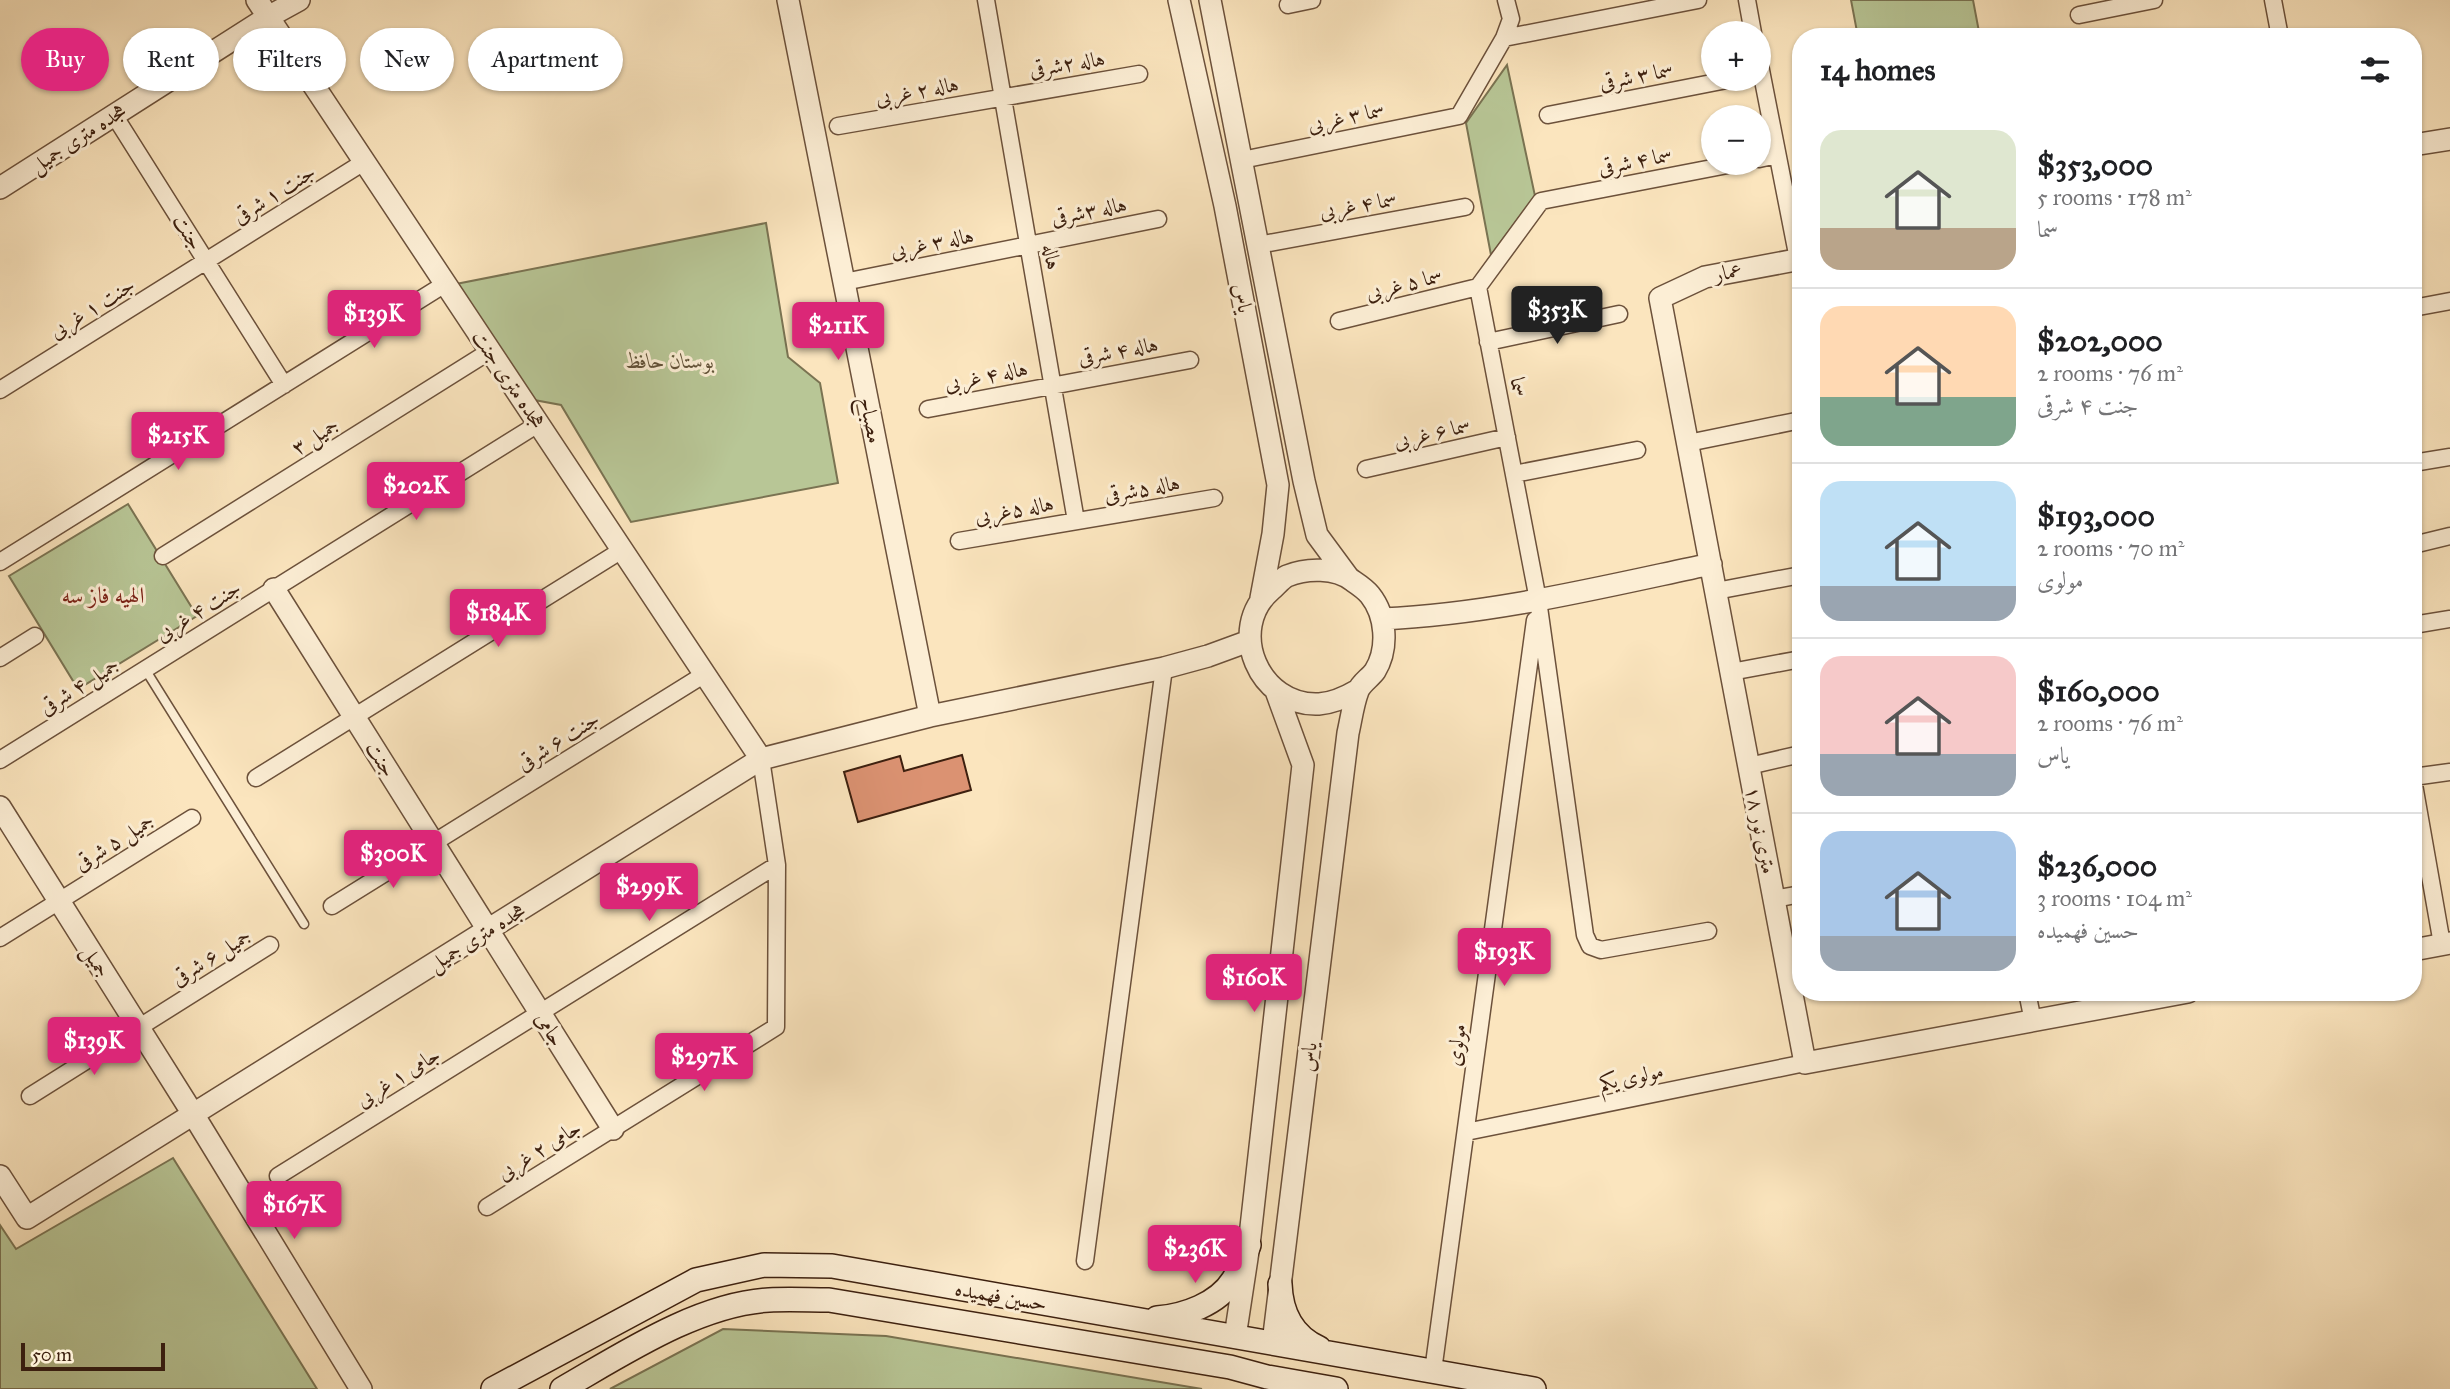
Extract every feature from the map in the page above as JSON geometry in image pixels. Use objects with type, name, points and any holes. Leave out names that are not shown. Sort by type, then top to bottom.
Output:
[{"type":"main road","points":[[1138,1320],[1175,1316],[1210,1303],[1233,1282],[1249,1245]]},
{"type":"main road","name":"حسین فهمیده","points":[[493,1389],[696,1280],[764,1265],[832,1266],[1534,1389]]},
{"type":"main road","points":[[1280,1284],[1281,1301],[1294,1330],[1306,1342],[1335,1354]]},
{"type":"main road","name":"حسین فهمیده","points":[[562,1389],[651,1339],[708,1313],[767,1300],[829,1300],[1230,1367],[1267,1377],[1336,1389]]},
{"type":"main road","points":[[1230,1367],[1235,1337]]},
{"type":"main road","points":[[1267,1377],[1273,1343]]},
{"type":"street","name":"هجده متری جمیل","points":[[0,188],[114,115],[262,8],[299,0]]},
{"type":"street","name":"مصباح","points":[[788,0],[930,716]]},
{"type":"street","name":"هاله","points":[[986,0],[1076,521]]},
{"type":"street","name":"یاس","points":[[1179,0],[1225,206],[1278,485],[1273,534],[1261,598]]},
{"type":"street","name":"یاس","points":[[1210,0],[1304,481],[1317,535],[1348,577]]},
{"type":"street","points":[[1288,5],[1312,0]]},
{"type":"street","points":[[1504,38],[1511,19],[1506,0]]},
{"type":"street","points":[[1504,38],[1698,0]]},
{"type":"street","points":[[1747,0],[1751,21]]},
{"type":"street","points":[[2079,15],[2154,0]]},
{"type":"street","points":[[2273,0],[2278,28]]},
{"type":"street","name":"هجده متری جنت","points":[[262,8],[761,759]]},
{"type":"street","name":"سما ۳ غربی","points":[[1242,160],[1459,116],[1504,38]]},
{"type":"street","name":"هاله ۲شرقی","points":[[1003,96],[1139,74]]},
{"type":"street","name":"سما ۳ شرقی","points":[[1548,115],[1701,85]]},
{"type":"street","points":[[1764,91],[1792,226]]},
{"type":"street","name":"هاله ۲ غربی","points":[[838,126],[1003,96]]},
{"type":"street","name":"جنت","points":[[114,115],[284,385]]},
{"type":"street","points":[[2422,144],[2450,139]]},
{"type":"street","points":[[1771,156],[1777,155]]},
{"type":"street","name":"جنت ۱ شرقی","points":[[206,261],[364,162]]},
{"type":"street","name":"سما ۴ شرقی","points":[[1478,286],[1541,201],[1701,170]]},
{"type":"street","name":"سما ۴ غربی","points":[[1258,245],[1465,207]]},
{"type":"street","name":"هاله ۳شرقی","points":[[1028,244],[1158,219]]},
{"type":"street","name":"هاله ۳ غربی","points":[[844,282],[1028,244]]},
{"type":"street","name":"عمار","points":[[1660,298],[1704,276],[1792,260]]},
{"type":"street","name":"جنت ۱ غربی","points":[[0,390],[206,261]]},
{"type":"street","points":[[0,562],[445,284]]},
{"type":"street","name":"سما ۵ غربی","points":[[1339,321],[1478,286]]},
{"type":"street","name":"سما","points":[[1478,286],[1538,600],[1585,935],[1590,946],[1601,950],[1708,930]]},
{"type":"street","name":"۱۸ متری نور","points":[[1660,298],[1792,994]]},
{"type":"street","points":[[2422,306],[2450,301]]},
{"type":"street","points":[[1488,342],[1619,314]]},
{"type":"street","name":"جمیل ۳","points":[[163,556],[490,351]]},
{"type":"street","name":"هاله ۴ شرقی","points":[[1053,384],[1191,360]]},
{"type":"street","name":"هاله ۴ غربی","points":[[928,409],[1053,384]]},
{"type":"street","points":[[1688,443],[1792,422]]},
{"type":"street","name":"جنت ۴ غربی","points":[[145,669],[538,424]]},
{"type":"street","name":"سما ۶ غربی","points":[[1366,469],[1507,437]]},
{"type":"street","points":[[1514,474],[1637,450]]},
{"type":"street","points":[[2422,462],[2450,457]]},
{"type":"street","name":"هاله ۵شرقی","points":[[1076,521],[1214,498]]},
{"type":"street","name":"هاله ۵غربی","points":[[959,541],[1076,521]]},
{"type":"street","points":[[2422,543],[2450,536]]},
{"type":"street","points":[[256,778],[622,550]]},
{"type":"street","points":[[1382,619],[1427,617],[1538,600],[1711,564]]},
{"type":"street","points":[[1317,569],[1348,577],[1370,594],[1382,619],[1384,645],[1376,670],[1359,690],[1339,700],[1318,704],[1296,701],[1276,691],[1262,677],[1253,660],[1249,640],[1252,618],[1261,598],[1286,577],[1317,569]]},
{"type":"street","points":[[1716,591],[1792,577]]},
{"type":"street","name":"جنت","points":[[274,589],[488,930]]},
{"type":"street","name":"مولوی","points":[[1433,1371],[1538,600]]},
{"type":"street","points":[[2422,624],[2450,619]]},
{"type":"street","points":[[0,658],[34,636]]},
{"type":"street","points":[[777,864],[761,759],[930,716],[1164,668],[1208,656],[1249,640]]},
{"type":"street","points":[[1731,672],[1792,661]]},
{"type":"street","points":[[1085,1261],[1164,668]]},
{"type":"street","name":"جمیل ۴ شرقی","points":[[0,760],[145,669]]},
{"type":"street","name":"جنت ۶ شرقی","points":[[332,906],[705,674]]},
{"type":"street","name":"یاس","points":[[1273,1343],[1348,733],[1359,690]]},
{"type":"street","name":"یاس","points":[[1235,1337],[1249,1245],[1303,765],[1276,691]]},
{"type":"street","points":[[1749,766],[1792,756]]},
{"type":"street","name":"هجده متری جمیل","points":[[0,1175],[27,1218],[761,759]]},
{"type":"street","points":[[2422,777],[2450,772]]},
{"type":"street","name":"جمیل","points":[[0,807],[193,1114]]},
{"type":"street","name":"جمیل ۵ شرقی","points":[[0,938],[192,818]]},
{"type":"street","points":[[2422,823],[2446,943],[2422,948]]},
{"type":"street","name":"جامی ۱ غربی","points":[[278,1176],[777,864]]},
{"type":"street","name":"جامی ۲ غربی","points":[[487,1207],[776,1027],[777,864]]},
{"type":"street","points":[[1774,899],[1792,896]]},
{"type":"street","name":"جامی","points":[[488,930],[613,1129]]},
{"type":"street","name":"جمیل ۶ شرقی","points":[[30,1096],[270,945]]},
{"type":"street","name":"۱۸ متری نور","points":[[1793,1001],[1805,1063]]},
{"type":"street","points":[[2029,1001],[2033,1021]]},
{"type":"street","points":[[1805,1063],[2140,1001]]},
{"type":"street","name":"مولوی یکم","points":[[1466,1132],[1805,1063]]},
{"type":"street","points":[[193,1114],[360,1389]]},
{"type":"lane","points":[[145,669],[304,924]]},
{"type":"green space","points":[[1851,0],[1973,0],[1978,28],[1856,28]]},
{"type":"green space","points":[[1507,65],[1535,196],[1491,255],[1466,123]]},
{"type":"green space","name":"بوستان حافظ","points":[[766,223],[788,357],[820,383],[838,483],[631,522],[561,405],[529,399],[456,284]]},
{"type":"green space","points":[[128,504],[197,616],[78,689],[9,576]]},
{"type":"green space","points":[[173,1158],[317,1389],[0,1389],[0,1225],[16,1249]]},
{"type":"green space","points":[[723,1329],[886,1336],[1202,1389],[610,1389]]},
{"type":"building","points":[[962,755],[971,790],[858,822],[844,772],[900,756],[904,771]]},
{"type":"district","name":"الهیه فاز سه","points":[[103,595]]}]
